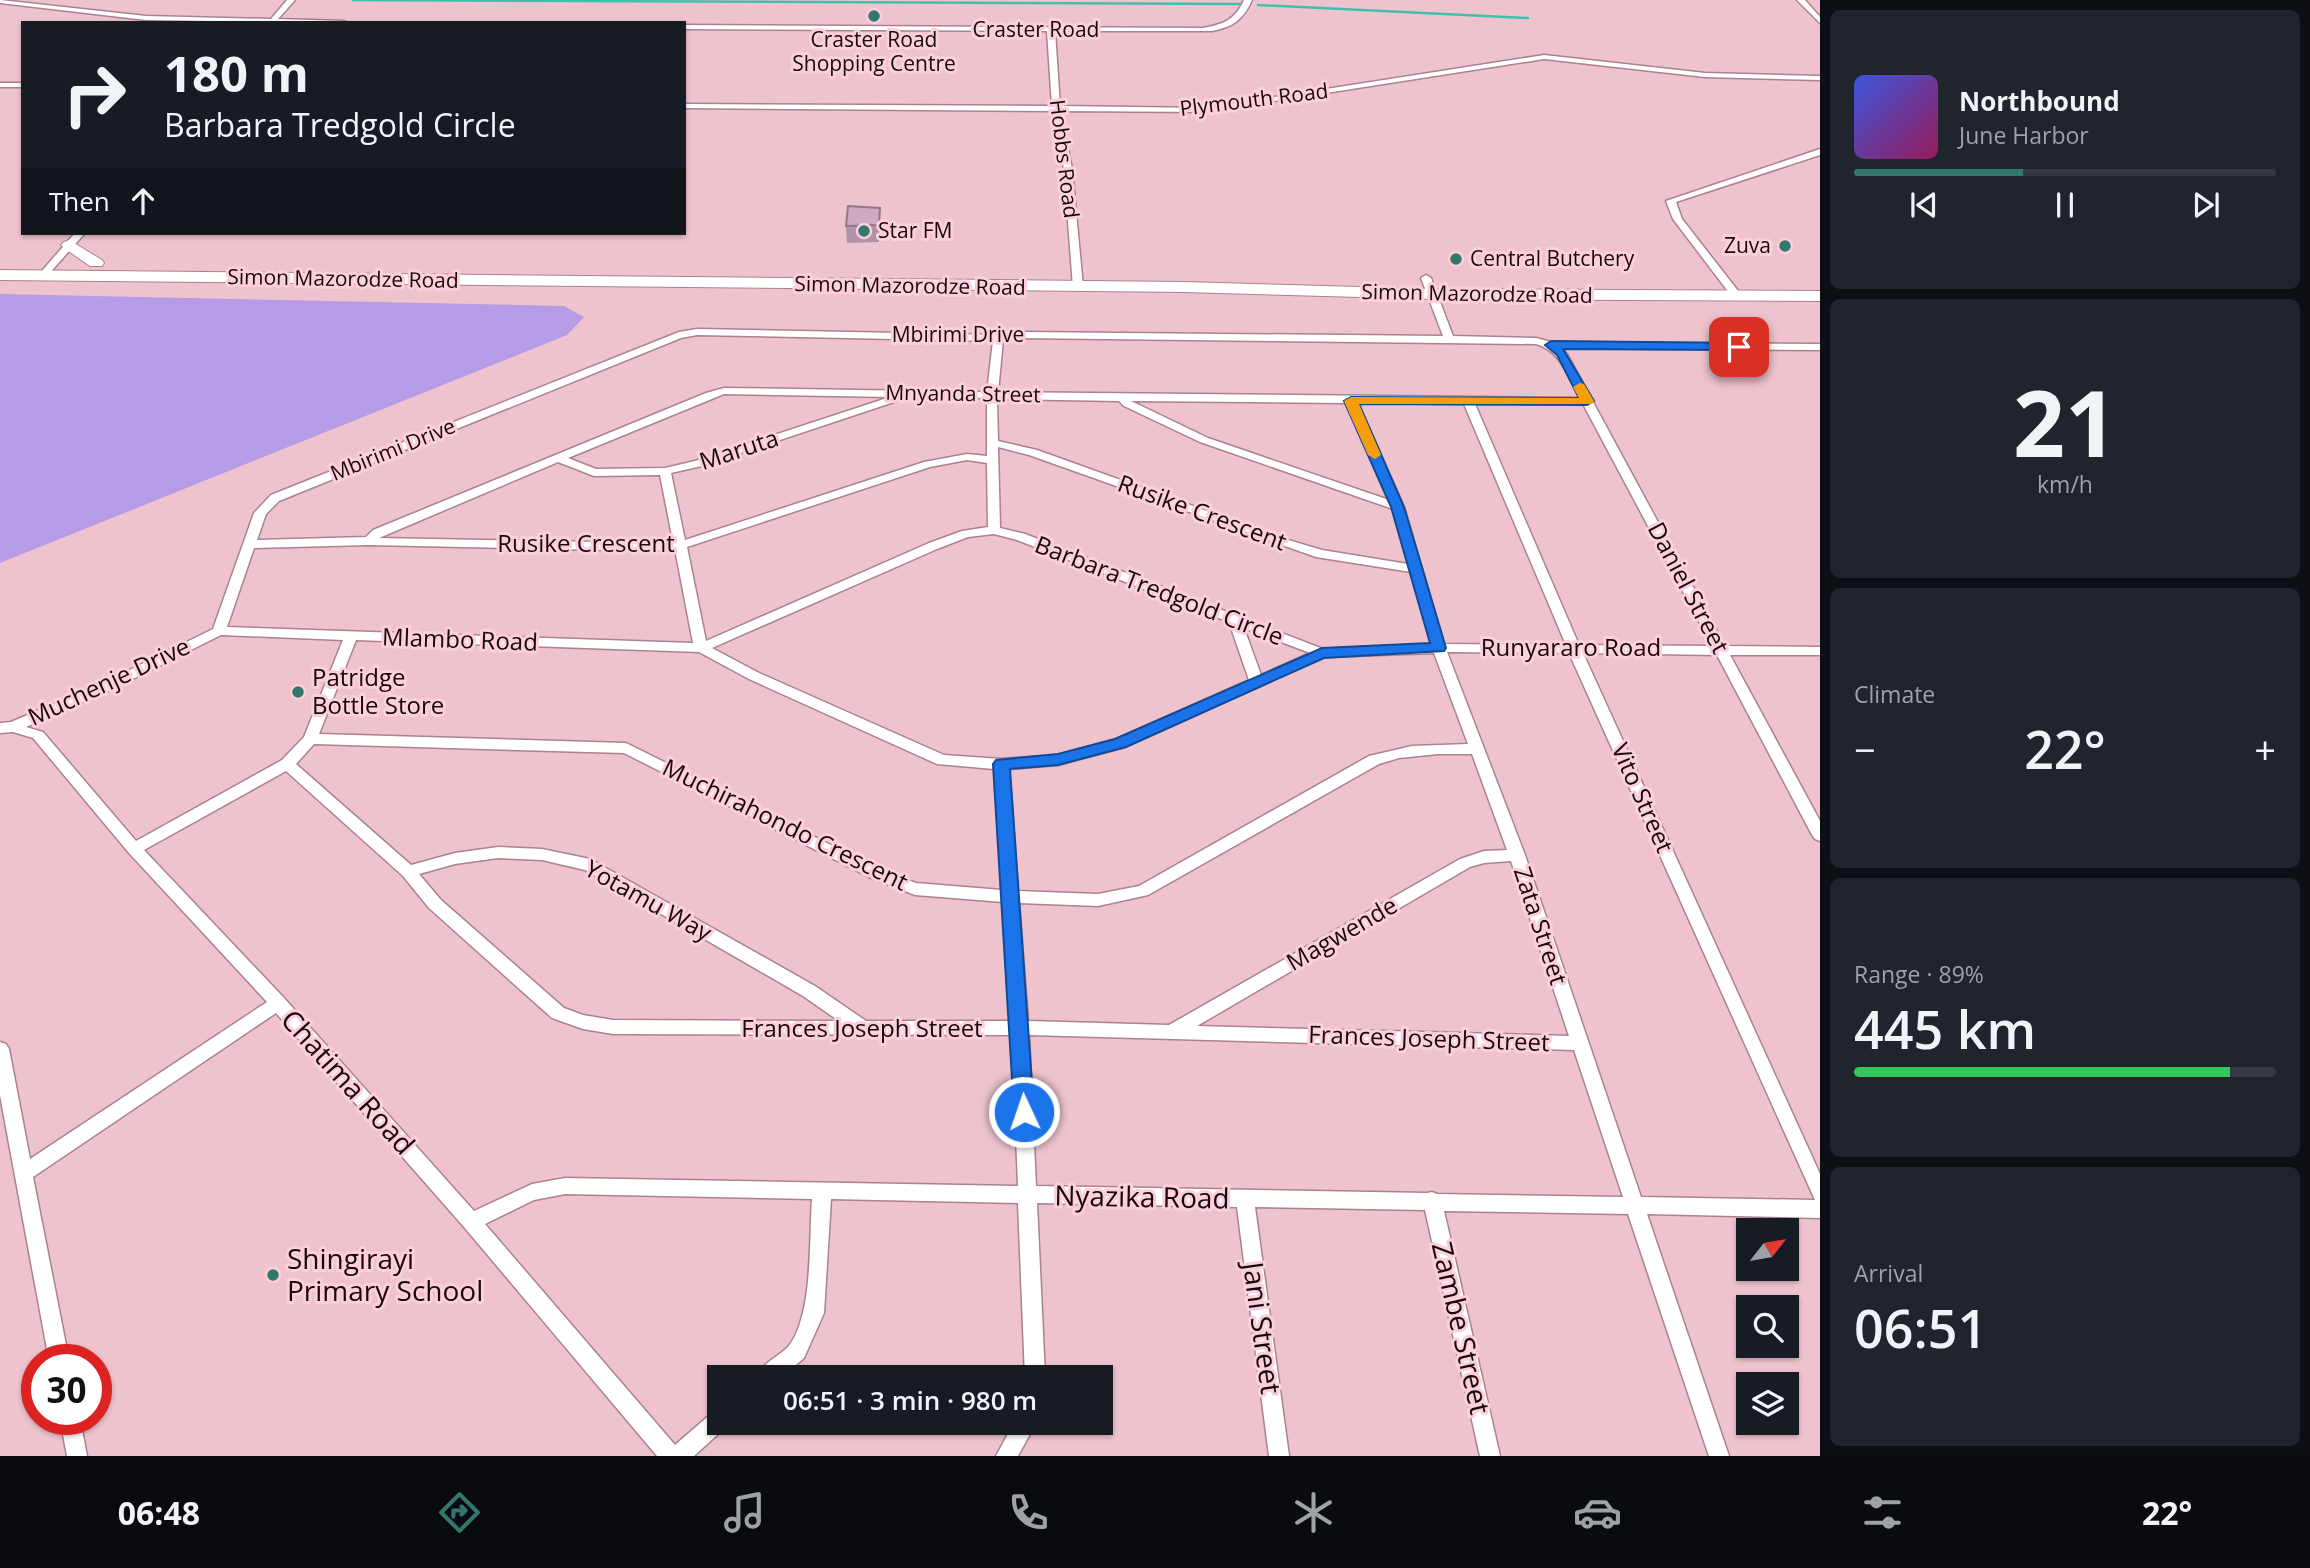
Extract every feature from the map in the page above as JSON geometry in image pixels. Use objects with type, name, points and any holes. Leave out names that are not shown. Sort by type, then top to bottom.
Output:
[{"type":"highway","points":[[69,245],[96,263]]},
{"type":"highway","name":"Simon Mazorodze Road","points":[[0,263],[136,275],[1077,281],[1426,278],[1820,282]]},
{"type":"highway","name":"Simon Mazorodze Road","points":[[0,275],[96,263],[1077,281],[1183,288],[1434,294],[1820,294]]},
{"type":"highway","points":[[1727,282],[1751,288],[1820,294]]},
{"type":"street","points":[[273,21],[290,0]]},
{"type":"street","name":"Craster Road","points":[[686,27],[1203,30],[1234,22],[1242,16],[1248,0]]},
{"type":"street","points":[[1801,0],[1820,21]]},
{"type":"street","points":[[0,1],[146,18],[240,21]]},
{"type":"street","points":[[141,21],[146,18]]},
{"type":"street","name":"Hobbs Road","points":[[1051,30],[1056,109],[1068,169],[1077,281]]},
{"type":"street","name":"Plymouth Road","points":[[686,106],[1205,110],[1536,58],[1560,58],[1705,75],[1820,78]]},
{"type":"street","points":[[0,85],[21,85]]},
{"type":"street","points":[[1737,296],[1678,219],[1671,201],[1820,152]]},
{"type":"street","points":[[50,268],[78,235]]},
{"type":"street","points":[[1426,278],[1449,339]]},
{"type":"street","name":"Mbirimi Drive","points":[[219,631],[260,513],[275,498],[679,335],[697,332],[998,338],[1022,335],[1449,339],[1536,341],[1551,345],[1820,347]]},
{"type":"street","points":[[665,471],[701,648],[933,546],[966,534],[995,530],[992,395],[998,338]]},
{"type":"street","name":"Daniel Street","points":[[1551,345],[1562,354],[1820,835]]},
{"type":"street","name":"Mnyanda Street","points":[[369,541],[377,533],[724,391],[1351,401],[1587,401]]},
{"type":"street","name":"Maruta","points":[[560,459],[594,473],[665,471],[698,464],[916,393]]},
{"type":"street","points":[[1122,397],[1128,404],[1204,440],[1398,507]]},
{"type":"street","name":"Vito Street","points":[[1468,400],[1574,649],[1820,1194]]},
{"type":"street","name":"Zata Street","points":[[1351,401],[1398,507],[1439,648],[1517,855],[1719,1456]]},
{"type":"street","name":"Rusike Crescent","points":[[994,443],[1033,452],[1320,554],[1414,569]]},
{"type":"street","name":"Rusike Crescent","points":[[248,544],[369,541],[654,547],[719,536],[928,464],[967,457],[994,460]]},
{"type":"street","name":"Barbara Tredgold Circle","points":[[995,530],[1322,653]]},
{"type":"street","points":[[1236,622],[1256,680]]},
{"type":"street","name":"Mlambo Road","points":[[219,631],[701,648]]},
{"type":"street","name":"Muchenje Drive","points":[[4,729],[110,685],[219,631]]},
{"type":"street","points":[[134,849],[287,764],[310,739],[351,636]]},
{"type":"street","name":"Barbara Tredgold Circle","points":[[701,648],[754,676],[942,760],[1001,764],[1058,760],[1120,743],[1256,680],[1322,653]]},
{"type":"street","name":"Runyararo Road","points":[[1322,653],[1439,648],[1820,651]]},
{"type":"street","name":"Chatima Road","points":[[4,729],[38,735],[134,849],[278,1003],[471,1221],[671,1456]]},
{"type":"street","name":"Muchirahondo Crescent","points":[[310,739],[626,748],[877,874],[915,889],[1098,901],[1143,891],[1374,760],[1394,752],[1477,749]]},
{"type":"street","name":"Frances Joseph Street","points":[[287,764],[408,872],[435,904],[558,1013],[583,1022],[613,1027],[866,1030],[1020,1028],[1579,1043]]},
{"type":"street","points":[[1001,764],[1020,1028],[1035,1365]]},
{"type":"street","name":"Yotamu Way","points":[[408,872],[446,859],[486,851],[558,856],[590,865],[809,991],[866,1030]]},
{"type":"street","name":"Magwende","points":[[1172,1031],[1465,863],[1484,857],[1517,855]]},
{"type":"street","points":[[25,1172],[278,1003]]},
{"type":"street","points":[[0,1049],[56,1344]]},
{"type":"street","name":"Nyazika Road","points":[[471,1221],[532,1192],[565,1186],[1820,1209]]},
{"type":"street","points":[[780,1365],[797,1350],[814,1313],[822,1190]]},
{"type":"street","name":"Jani Street","points":[[1245,1199],[1279,1456]]},
{"type":"street","name":"Zambe Street","points":[[1432,1200],[1490,1456]]},
{"type":"street","points":[[678,1456],[707,1431]]},
{"type":"street","points":[[73,1435],[77,1456]]},
{"type":"street","points":[[1006,1456],[1019,1435]]},
{"type":"shaded area","points":[[0,294],[564,306],[584,317],[567,335],[0,563]]},
{"type":"building","points":[[848,206],[880,208],[879,225],[846,226]]},
{"type":"waterway","points":[[353,0],[1240,4]]},
{"type":"waterway","points":[[1258,5],[1528,18]]},
{"type":"slow traffic","points":[[1375,455],[1351,401],[1587,401],[1580,387]]},
{"type":"place","name":"Craster Road Shopping Centre","points":[[874,16]]},
{"type":"place","name":"Star FM","points":[[864,231]]},
{"type":"place","name":"Zuva","points":[[1785,246]]},
{"type":"place","name":"Central Butchery","points":[[1456,259]]},
{"type":"place","name":"Patridge Bottle Store","points":[[298,692]]},
{"type":"place","name":"Shingirayi Primary School","points":[[273,1275]]},
{"type":"route","points":[[1024,1112],[1001,764],[1058,760],[1120,743],[1256,680],[1322,653],[1439,648],[1398,507],[1351,401],[1587,401],[1562,354],[1551,345],[1739,347]]}]
